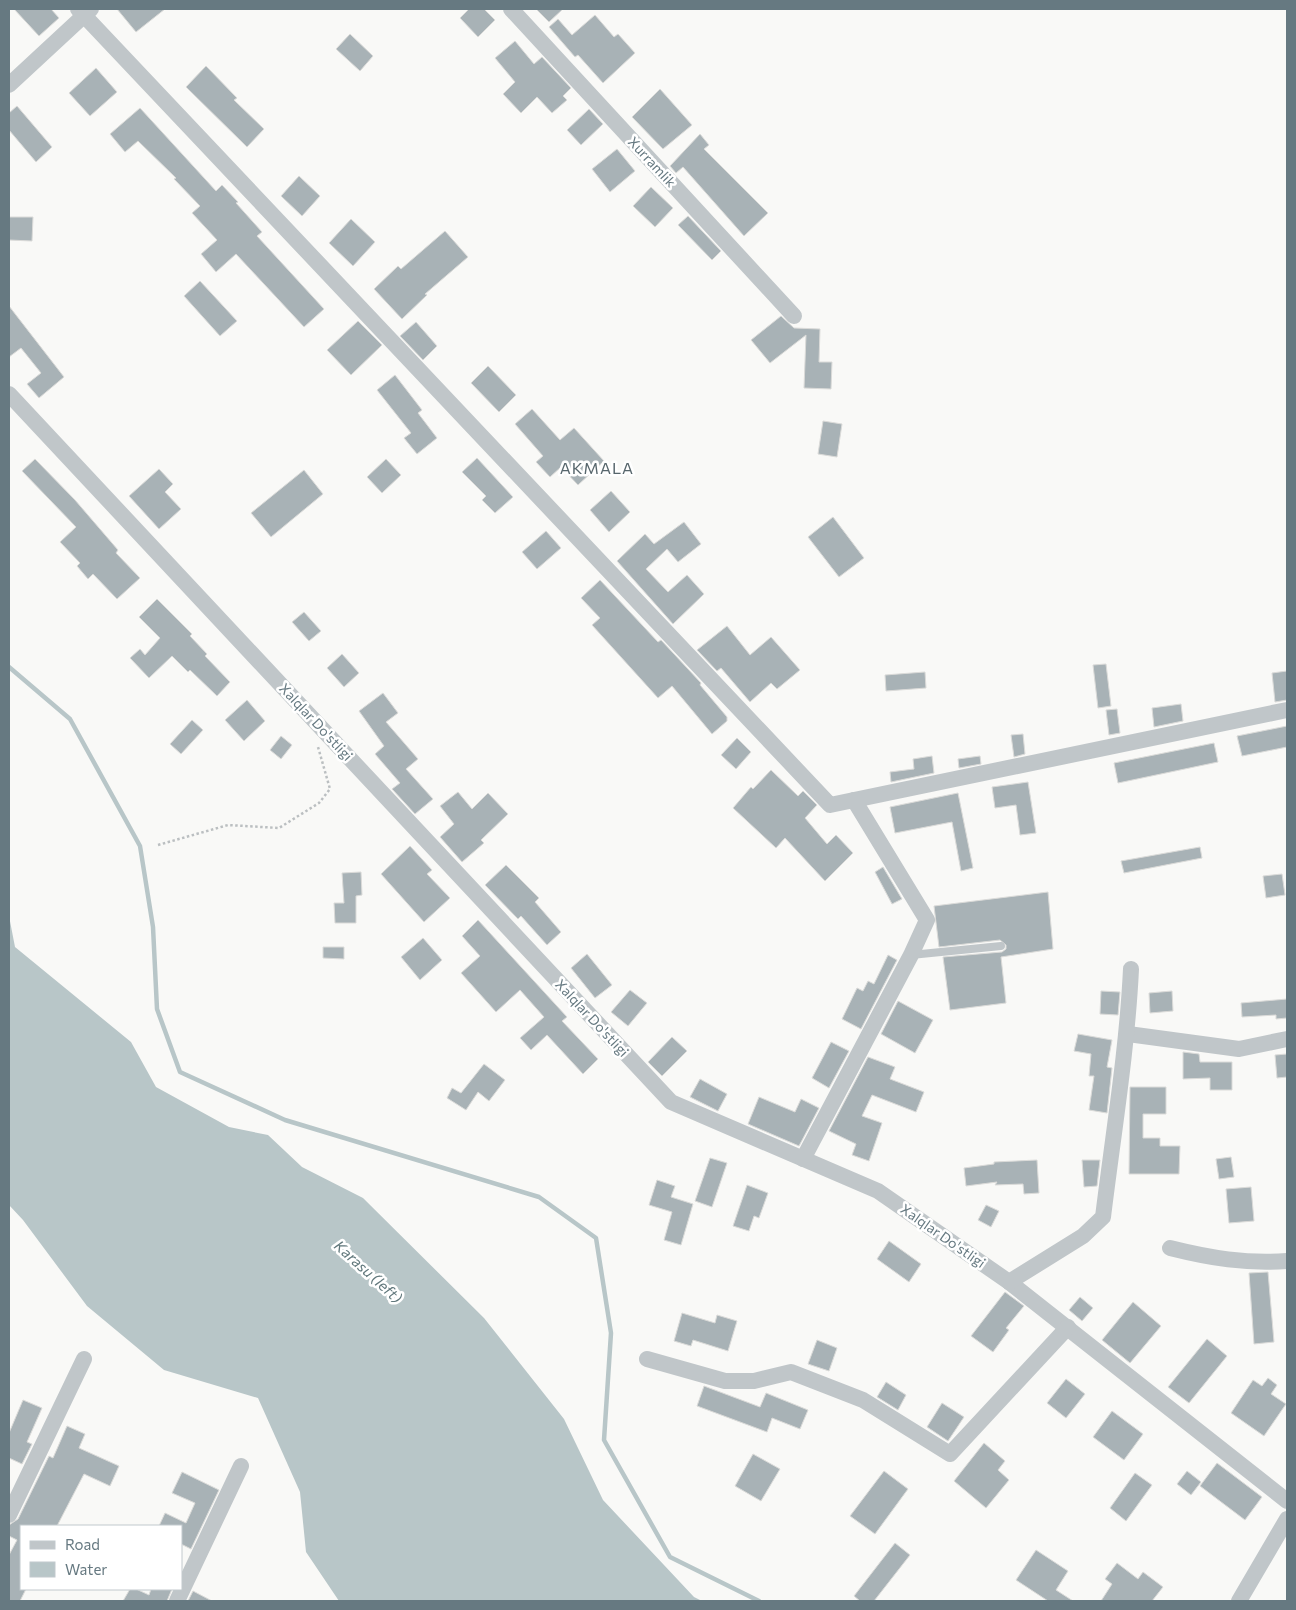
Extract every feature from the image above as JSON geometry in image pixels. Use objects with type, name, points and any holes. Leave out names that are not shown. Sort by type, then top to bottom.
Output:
[{"type":"street","name":"Xurramlik","points":[[511,9],[794,316]]},
{"type":"street","points":[[9,85],[84,11],[830,805],[1287,710]]},
{"type":"street","name":"Xalqlar Do'stligi","points":[[9,394],[671,1102],[878,1192],[1009,1282],[1287,1501]]},
{"type":"street","points":[[803,1159],[911,955],[927,920],[854,800]]},
{"type":"street","points":[[1009,1282],[1083,1236],[1103,1217],[1120,1079],[1128,1034],[1131,969]]},
{"type":"street","points":[[1128,1034],[1238,1049],[1287,1040]]},
{"type":"street","points":[[1170,1248],[1202,1256],[1254,1263],[1287,1261]]},
{"type":"street","points":[[647,1359],[725,1381],[754,1381],[791,1372],[863,1400],[950,1454],[1068,1327]]},
{"type":"street","points":[[9,1515],[84,1359]]},
{"type":"street","points":[[177,1601],[242,1466]]},
{"type":"street","points":[[1239,1601],[1287,1519]]},
{"type":"lane","points":[[911,955],[1001,946]]},
{"type":"path","points":[[158,845],[228,825],[279,828],[319,803],[330,789],[317,745]]},
{"type":"water","name":"Karasu (left)","points":[[9,916],[15,947],[131,1042],[156,1087],[229,1127],[268,1135],[302,1167],[363,1198],[484,1318],[564,1419],[603,1500],[694,1597],[702,1601],[339,1601],[306,1552],[300,1492],[258,1398],[164,1370],[87,1306],[23,1220],[9,1205]]},
{"type":"building","points":[[14,9],[51,9],[59,18],[39,36]]},
{"type":"building","points":[[117,9],[165,9],[136,32]]},
{"type":"building","points":[[469,9],[484,9],[495,20],[478,37],[460,18]]},
{"type":"building","points":[[536,9],[563,9],[549,22]]},
{"type":"building","points":[[595,15],[614,37],[618,34],[635,53],[603,83],[578,55],[575,57],[549,27],[558,19],[572,35]]},
{"type":"building","points":[[350,34],[373,56],[360,71],[336,49]]},
{"type":"building","points":[[515,41],[534,64],[542,57],[571,88],[563,96],[567,100],[552,113],[537,97],[521,113],[503,94],[515,82],[495,58]]},
{"type":"building","points":[[206,66],[237,98],[234,100],[264,129],[247,147],[186,87]]},
{"type":"building","points":[[96,68],[117,92],[90,116],[69,93]]},
{"type":"building","points":[[660,89],[692,125],[663,149],[632,117]]},
{"type":"building","points":[[17,106],[52,147],[36,162],[9,130],[9,113]]},
{"type":"building","points":[[140,108],[216,191],[222,185],[238,202],[236,203],[262,232],[257,236],[324,309],[304,327],[236,254],[216,272],[201,254],[217,240],[192,213],[200,206],[174,179],[176,178],[138,141],[125,152],[110,134]]},
{"type":"building","points":[[589,109],[603,124],[581,145],[567,130]]},
{"type":"building","points":[[700,134],[709,145],[704,149],[768,213],[744,236],[683,167],[676,173],[670,166]]},
{"type":"building","points":[[617,149],[635,171],[610,192],[592,169]]},
{"type":"building","points":[[299,176],[320,196],[302,216],[281,196]]},
{"type":"building","points":[[651,187],[673,208],[655,227],[633,206]]},
{"type":"building","points":[[688,216],[721,251],[712,260],[678,225]]},
{"type":"building","points":[[9,217],[33,217],[32,241],[9,240]]},
{"type":"building","points":[[351,219],[375,242],[353,266],[329,243]]},
{"type":"building","points":[[445,231],[468,257],[425,294],[427,295],[402,319],[374,289],[398,266],[401,269]]},
{"type":"building","points":[[200,281],[237,321],[220,336],[184,296]]},
{"type":"building","points":[[9,306],[64,377],[39,398],[27,384],[41,373],[21,348],[9,357]]},
{"type":"building","points":[[781,316],[794,328],[820,329],[819,362],[832,362],[831,389],[804,388],[806,335],[770,363],[751,340]]},
{"type":"building","points":[[358,321],[382,345],[351,375],[327,350]]},
{"type":"building","points":[[416,322],[437,346],[423,360],[400,336]]},
{"type":"building","points":[[488,366],[516,395],[499,412],[471,383]]},
{"type":"building","points":[[395,375],[422,410],[418,413],[437,438],[417,454],[404,438],[411,433],[377,390]]},
{"type":"building","points":[[532,409],[560,440],[574,428],[604,461],[578,485],[561,467],[550,477],[536,462],[543,456],[515,424]]},
{"type":"building","points":[[823,421],[842,424],[837,457],[818,454]]},
{"type":"building","points":[[477,458],[513,497],[495,513],[482,500],[486,496],[462,472]]},
{"type":"building","points":[[35,459],[75,500],[118,550],[116,553],[140,578],[117,599],[93,574],[88,579],[77,566],[80,563],[60,542],[76,527],[22,471]]},
{"type":"building","points":[[386,459],[401,475],[382,493],[367,477]]},
{"type":"building","points":[[159,469],[173,484],[165,492],[181,509],[159,529],[129,496]]},
{"type":"building","points":[[304,470],[323,494],[271,537],[251,513]]},
{"type":"building","points":[[611,491],[630,512],[609,532],[590,510]]},
{"type":"building","points":[[833,517],[864,558],[839,577],[808,537]]},
{"type":"building","points":[[684,522],[701,544],[678,562],[667,549],[646,569],[668,592],[687,575],[704,594],[673,624],[617,561],[645,534],[654,544]]},
{"type":"building","points":[[546,531],[561,548],[537,569],[522,552]]},
{"type":"building","points":[[600,580],[658,642],[661,640],[701,683],[700,685],[727,717],[727,721],[712,734],[672,686],[658,698],[592,625],[600,618],[581,598]]},
{"type":"building","points":[[157,599],[192,634],[190,636],[207,654],[205,656],[230,682],[217,696],[172,656],[149,678],[130,658],[140,649],[145,655],[160,638],[139,617]]},
{"type":"building","points":[[304,612],[321,631],[309,641],[292,622]]},
{"type":"building","points":[[727,626],[750,655],[771,637],[800,670],[777,689],[771,683],[750,702],[721,668],[717,671],[697,650]]},
{"type":"building","points":[[342,654],[359,673],[344,687],[327,668]]},
{"type":"building","points":[[1106,664],[1111,706],[1098,708],[1093,665]]},
{"type":"building","points":[[1287,671],[1287,700],[1275,702],[1272,673]]},
{"type":"building","points":[[925,672],[926,688],[886,691],[885,675]]},
{"type":"building","points":[[383,693],[398,713],[386,722],[418,759],[406,769],[433,799],[415,814],[392,789],[400,783],[375,754],[384,746],[359,711]]},
{"type":"building","points":[[247,700],[265,721],[244,741],[225,720]]},
{"type":"building","points":[[1181,704],[1183,721],[1154,727],[1152,708]]},
{"type":"building","points":[[1117,709],[1120,733],[1109,735],[1106,710]]},
{"type":"building","points":[[192,720],[203,730],[181,754],[170,744]]},
{"type":"building","points":[[1287,726],[1287,747],[1242,756],[1237,736]]},
{"type":"building","points":[[1023,734],[1025,754],[1014,757],[1011,735]]},
{"type":"building","points":[[281,736],[292,745],[281,759],[270,750]]},
{"type":"building","points":[[737,738],[751,752],[736,769],[721,755]]},
{"type":"building","points":[[1214,743],[1218,762],[1118,783],[1114,763]]},
{"type":"building","points":[[932,756],[934,773],[891,782],[890,772],[914,769],[913,759]]},
{"type":"building","points":[[980,756],[981,764],[959,768],[958,759]]},
{"type":"building","points":[[771,770],[798,796],[803,791],[817,805],[805,818],[827,844],[836,835],[853,853],[825,881],[785,838],[776,848],[733,808],[751,787],[753,789]]},
{"type":"building","points":[[1028,782],[1036,833],[1020,835],[1016,805],[995,808],[992,787]]},
{"type":"building","points":[[458,792],[472,809],[488,793],[508,814],[481,840],[484,843],[462,862],[440,837],[454,824],[440,806]]},
{"type":"building","points":[[958,793],[973,868],[961,871],[952,822],[895,833],[890,807]]},
{"type":"building","points":[[410,846],[432,870],[427,874],[450,898],[424,922],[381,874]]},
{"type":"building","points":[[1200,847],[1202,858],[1124,873],[1121,861]]},
{"type":"building","points":[[506,865],[539,898],[535,902],[561,932],[547,945],[521,916],[518,919],[485,885]]},
{"type":"building","points":[[883,867],[902,899],[892,904],[875,872]]},
{"type":"building","points":[[361,872],[362,895],[356,896],[356,923],[335,923],[334,903],[344,903],[342,873]]},
{"type":"building","points":[[1282,874],[1285,895],[1266,898],[1263,876]]},
{"type":"building","points":[[1048,892],[1053,949],[1001,957],[1006,1003],[950,1010],[943,957],[1002,952],[1006,949],[1006,945],[1000,940],[939,947],[934,906]]},
{"type":"building","points":[[478,920],[567,1017],[562,1021],[598,1059],[583,1074],[547,1035],[531,1050],[520,1038],[544,1017],[520,990],[496,1012],[461,973],[480,956],[462,936]]},
{"type":"building","points":[[423,938],[442,960],[420,980],[401,957]]},
{"type":"building","points":[[323,947],[344,947],[344,959],[323,958]]},
{"type":"building","points":[[587,954],[612,985],[595,998],[571,968]]},
{"type":"building","points":[[888,955],[897,960],[861,1029],[842,1019],[857,988],[863,991],[868,981],[874,984]]},
{"type":"building","points":[[630,990],[647,1003],[628,1026],[611,1012]]},
{"type":"building","points":[[1101,991],[1120,992],[1118,1015],[1100,1014]]},
{"type":"building","points":[[1172,991],[1173,1011],[1150,1013],[1149,993]]},
{"type":"building","points":[[1287,999],[1287,1018],[1276,1019],[1276,1015],[1242,1017],[1241,1003]]},
{"type":"building","points":[[898,1001],[933,1020],[915,1053],[881,1034]]},
{"type":"building","points":[[1078,1034],[1112,1040],[1107,1067],[1112,1068],[1107,1113],[1089,1110],[1094,1076],[1089,1076],[1091,1054],[1074,1051]]},
{"type":"building","points":[[672,1037],[687,1051],[662,1076],[648,1062]]},
{"type":"building","points":[[831,1042],[849,1051],[829,1088],[812,1078]]},
{"type":"building","points":[[1183,1052],[1199,1054],[1200,1062],[1232,1062],[1232,1090],[1210,1090],[1210,1078],[1183,1079]]},
{"type":"building","points":[[1287,1054],[1287,1077],[1277,1078],[1275,1055]]},
{"type":"building","points":[[868,1057],[895,1067],[890,1079],[924,1092],[916,1112],[872,1095],[862,1116],[882,1123],[869,1161],[852,1155],[856,1144],[829,1131]]},
{"type":"building","points":[[484,1064],[505,1080],[489,1101],[478,1092],[466,1110],[447,1098],[452,1088],[461,1093]]},
{"type":"building","points":[[700,1079],[727,1094],[718,1111],[690,1097]]},
{"type":"building","points":[[1130,1087],[1166,1087],[1166,1114],[1143,1114],[1143,1138],[1160,1138],[1160,1146],[1180,1146],[1179,1174],[1129,1174]]},
{"type":"building","points":[[759,1097],[795,1112],[801,1099],[819,1108],[799,1146],[748,1124]]},
{"type":"building","points":[[1231,1157],[1234,1177],[1219,1179],[1216,1159]]},
{"type":"building","points":[[710,1158],[727,1163],[712,1207],[695,1201]]},
{"type":"building","points":[[1037,1160],[1039,1193],[1024,1194],[1023,1184],[995,1185],[997,1182],[966,1186],[964,1168],[994,1164],[994,1162]]},
{"type":"building","points":[[1082,1160],[1100,1160],[1097,1186],[1084,1187]]},
{"type":"building","points":[[657,1180],[675,1186],[671,1197],[693,1204],[681,1245],[664,1240],[672,1212],[649,1205]]},
{"type":"building","points":[[747,1185],[768,1193],[759,1218],[754,1216],[749,1231],[733,1226]]},
{"type":"building","points":[[1251,1187],[1254,1221],[1229,1223],[1226,1189]]},
{"type":"building","points":[[986,1205],[999,1211],[991,1227],[978,1220]]},
{"type":"building","points":[[889,1241],[921,1264],[909,1282],[877,1259]]},
{"type":"building","points":[[1268,1272],[1274,1342],[1254,1344],[1249,1273]]},
{"type":"building","points":[[1005,1292],[1024,1306],[1006,1328],[1009,1330],[993,1352],[971,1336]]},
{"type":"building","points":[[1080,1297],[1093,1308],[1082,1321],[1069,1310]]},
{"type":"building","points":[[1133,1302],[1161,1326],[1130,1363],[1102,1340]]},
{"type":"building","points":[[682,1313],[715,1323],[717,1315],[737,1321],[728,1351],[693,1340],[691,1346],[674,1341]]},
{"type":"building","points":[[1207,1339],[1227,1356],[1189,1403],[1168,1387]]},
{"type":"building","points":[[817,1340],[837,1348],[829,1371],[808,1364]]},
{"type":"building","points":[[1268,1378],[1277,1385],[1271,1394],[1286,1404],[1264,1436],[1231,1413],[1253,1380],[1262,1386]]},
{"type":"building","points":[[1066,1379],[1085,1394],[1066,1418],[1047,1403]]},
{"type":"building","points":[[886,1382],[906,1395],[898,1410],[877,1397]]},
{"type":"building","points":[[704,1386],[760,1407],[766,1393],[808,1410],[800,1429],[772,1418],[767,1432],[697,1406]]},
{"type":"building","points":[[23,1400],[42,1408],[27,1442],[32,1444],[22,1464],[9,1458],[9,1433]]},
{"type":"building","points":[[942,1403],[964,1417],[948,1441],[927,1427]]},
{"type":"building","points":[[1112,1411],[1143,1434],[1124,1460],[1093,1437]]},
{"type":"building","points":[[67,1426],[85,1434],[79,1448],[119,1466],[110,1486],[84,1474],[58,1525],[20,1525],[20,1590],[26,1590],[20,1601],[9,1601],[9,1555],[17,1540],[9,1536],[9,1525],[18,1519],[49,1456],[53,1458]]},
{"type":"building","points":[[984,1443],[1005,1461],[998,1470],[1009,1480],[986,1508],[954,1481]]},
{"type":"building","points":[[753,1454],[780,1469],[761,1501],[735,1486]]},
{"type":"building","points":[[1217,1463],[1262,1497],[1245,1520],[1200,1486]]},
{"type":"building","points":[[884,1471],[908,1489],[875,1534],[850,1516]]},
{"type":"building","points":[[1187,1471],[1201,1482],[1191,1495],[1177,1484]]},
{"type":"building","points":[[182,1472],[219,1490],[191,1549],[182,1544],[182,1525],[159,1525],[165,1513],[186,1523],[195,1503],[172,1493]]},
{"type":"building","points":[[1135,1473],[1152,1485],[1126,1521],[1110,1508]]},
{"type":"building","points":[[895,1543],[910,1555],[874,1601],[860,1601],[854,1596]]},
{"type":"building","points":[[1036,1550],[1068,1571],[1056,1590],[1073,1601],[1048,1601],[1016,1580]]},
{"type":"building","points":[[1117,1563],[1138,1579],[1143,1572],[1163,1587],[1152,1601],[1101,1601],[1112,1584],[1105,1579]]},
{"type":"building","points":[[129,1590],[138,1590],[149,1595],[151,1590],[172,1590],[167,1601],[123,1601]]},
{"type":"building","points":[[193,1591],[212,1601],[188,1601]]},
{"type":"waterway","points":[[9,667],[70,719],[140,846],[153,927],[157,1009],[180,1072],[285,1120],[539,1197],[596,1238],[611,1333],[604,1440],[670,1557],[759,1601]]},
{"type":"district","name":"AKMALA","points":[[597,468]]}]
